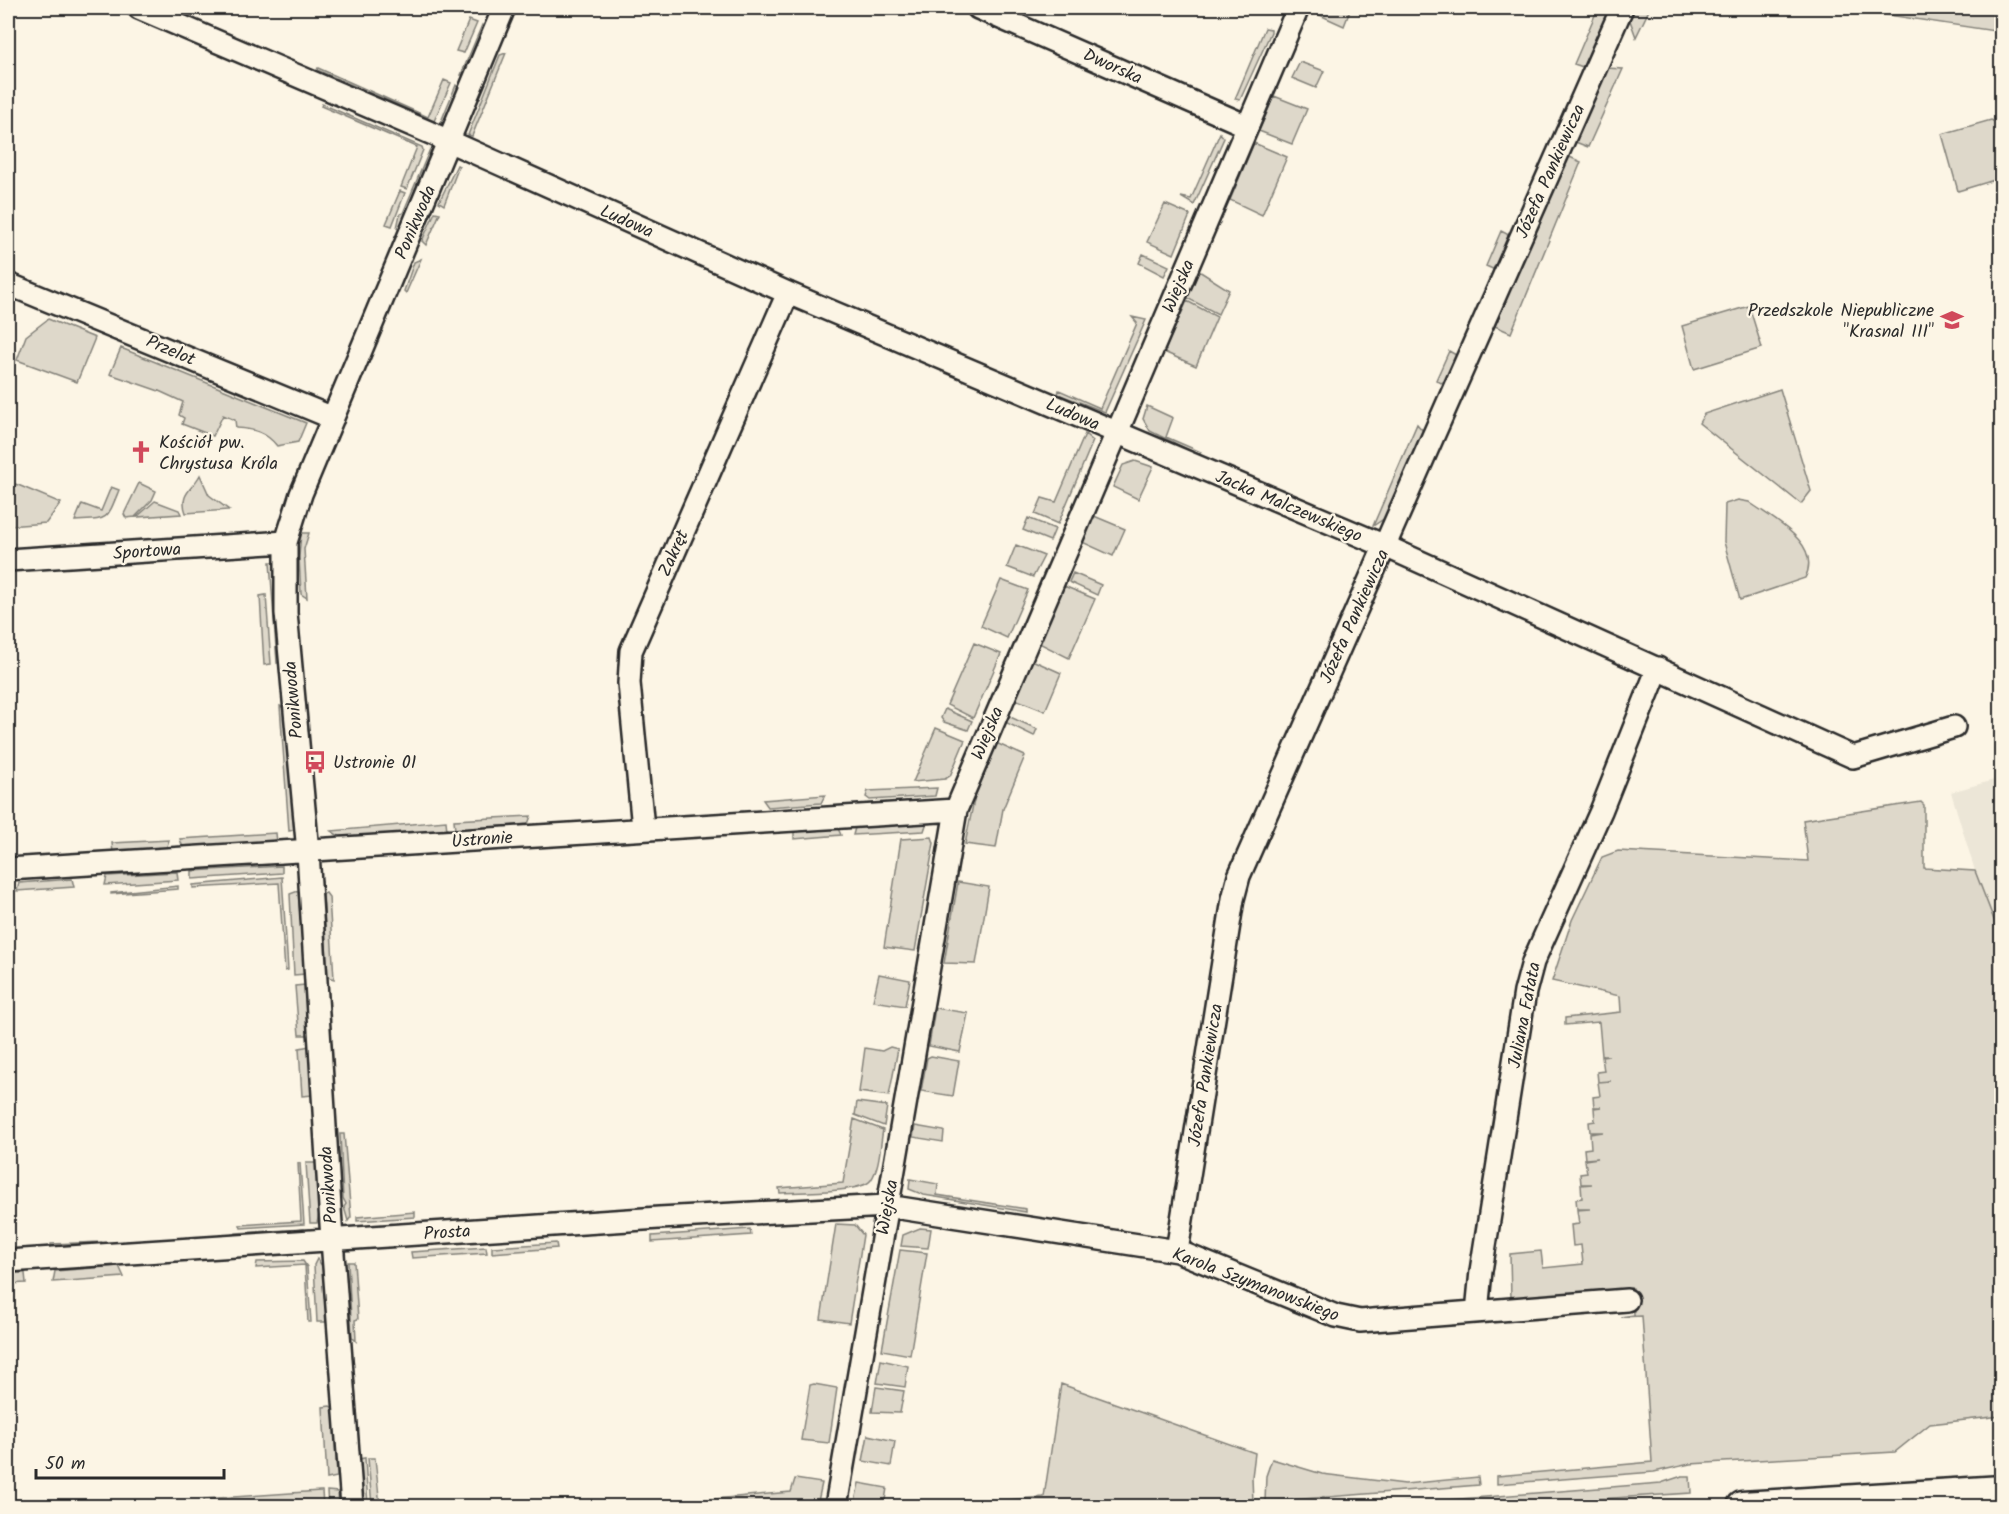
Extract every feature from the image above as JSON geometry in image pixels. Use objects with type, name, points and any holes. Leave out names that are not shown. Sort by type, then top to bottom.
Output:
[{"type":"street","name":"Ludowa","points":[[139,8],[788,293],[1115,433]]},
{"type":"street","name":"Ponikwoda","points":[[352,1506],[332,1240],[308,852],[286,613],[286,542],[291,520],[504,8]]},
{"type":"street","name":"Dworska","points":[[978,8],[1247,126]]},
{"type":"street","name":"Wiejska","points":[[836,1506],[956,810],[1298,8]]},
{"type":"street","name":"Józefa Pankiewicza","points":[[1177,1251],[1233,898],[1239,876],[1622,8]]},
{"type":"street","name":"Przelot","points":[[8,284],[333,418]]},
{"type":"street","name":"Zakręt","points":[[643,828],[629,682],[631,651],[788,293]]},
{"type":"street","name":"Jacka Malczewskiego","points":[[1115,433],[1384,546],[1853,757],[1954,727]]},
{"type":"street","name":"Sportowa","points":[[8,560],[286,542]]},
{"type":"street","name":"Juliana Fałata","points":[[1477,1312],[1481,1271],[1526,992],[1533,962],[1601,811],[1658,668]]},
{"type":"street","name":"Ustronie","points":[[8,869],[956,810]]},
{"type":"street","name":"Karola Szymanowskiego","points":[[887,1206],[1177,1251],[1336,1316],[1360,1321],[1627,1300]]},
{"type":"street","name":"Prosta","points":[[8,1260],[887,1206]]},
{"type":"street","points":[[1743,1506],[2001,1490]]},
{"type":"shaded area","points":[[1312,8],[1351,8],[1344,26],[1311,11]]},
{"type":"shaded area","points":[[1598,8],[1609,10],[1583,67],[1574,64]]},
{"type":"shaded area","points":[[1632,8],[1650,8],[1636,37],[1628,15]]},
{"type":"shaded area","points":[[1842,8],[2001,8],[2001,32]]},
{"type":"shaded area","points":[[469,20],[477,23],[464,53],[456,51]]},
{"type":"shaded area","points":[[482,25],[485,29],[466,75],[461,75]]},
{"type":"shaded area","points":[[1265,28],[1271,29],[1271,32],[1240,100],[1235,99]]},
{"type":"shaded area","points":[[506,53],[472,136],[468,135],[500,55]]},
{"type":"shaded area","points":[[1300,62],[1324,71],[1316,88],[1292,78]]},
{"type":"shaded area","points":[[318,68],[428,117],[444,80],[451,83],[434,121],[317,70]]},
{"type":"shaded area","points":[[1606,68],[1623,69],[1588,147],[1573,141]]},
{"type":"shaded area","points":[[456,85],[460,89],[445,122],[440,124]]},
{"type":"shaded area","points":[[1274,96],[1307,109],[1292,144],[1259,131]]},
{"type":"shaded area","points":[[322,104],[422,147],[423,150],[407,189],[401,187],[417,147],[321,106]]},
{"type":"shaded area","points":[[1991,120],[1999,124],[2001,178],[1958,191],[1942,134]]},
{"type":"shaded area","points":[[1220,133],[1224,138],[1194,205],[1181,197],[1191,199]]},
{"type":"shaded area","points":[[1254,143],[1287,157],[1262,215],[1230,200]]},
{"type":"shaded area","points":[[430,149],[431,159],[402,230],[397,228],[400,214],[403,213]]},
{"type":"shaded area","points":[[1565,155],[1581,162],[1511,333],[1495,326]]},
{"type":"shaded area","points":[[457,165],[459,166],[444,205],[439,202]]},
{"type":"shaded area","points":[[400,191],[405,193],[392,226],[386,224]]},
{"type":"shaded area","points":[[1165,204],[1190,215],[1174,254],[1147,242]]},
{"type":"shaded area","points":[[435,212],[440,213],[426,245],[422,241]]},
{"type":"shaded area","points":[[1501,231],[1507,234],[1509,239],[1495,270],[1486,266]]},
{"type":"shaded area","points":[[1143,254],[1169,266],[1164,276],[1139,263]]},
{"type":"shaded area","points":[[421,259],[406,293],[404,291],[414,262]]},
{"type":"shaded area","points":[[1199,271],[1229,290],[1218,314],[1187,298]]},
{"type":"shaded area","points":[[1187,301],[1217,317],[1196,366],[1164,352]]},
{"type":"shaded area","points":[[1749,306],[1762,348],[1694,369],[1682,326]]},
{"type":"shaded area","points":[[1132,317],[1146,320],[1105,412],[1058,394],[1059,390],[1100,408],[1137,323]]},
{"type":"shaded area","points":[[48,319],[95,338],[77,382],[17,360],[26,336]]},
{"type":"shaded area","points":[[121,348],[306,423],[298,442],[277,446],[259,432],[236,428],[235,420],[223,415],[213,436],[182,424],[184,418],[179,415],[183,402],[110,374]]},
{"type":"shaded area","points":[[1449,351],[1456,355],[1456,358],[1445,381],[1441,383],[1436,380]]},
{"type":"shaded area","points":[[1780,389],[1811,491],[1801,504],[1699,423],[1704,414]]},
{"type":"shaded area","points":[[1147,406],[1173,418],[1166,437],[1201,452],[1199,455],[1150,431],[1143,419]]},
{"type":"shaded area","points":[[1417,424],[1423,431],[1385,518],[1373,526]]},
{"type":"shaded area","points":[[1085,434],[1093,441],[1058,524],[1035,514],[1042,498],[1056,502]]},
{"type":"shaded area","points":[[1135,461],[1153,467],[1138,499],[1113,487],[1123,465]]},
{"type":"shaded area","points":[[200,475],[209,495],[229,510],[186,513],[185,497]]},
{"type":"shaded area","points":[[139,483],[156,491],[152,500],[135,517],[126,518],[124,514]]},
{"type":"shaded area","points":[[15,484],[61,503],[46,523],[8,526],[8,502]]},
{"type":"shaded area","points":[[111,487],[119,490],[105,517],[75,521],[82,504],[101,511]]},
{"type":"shaded area","points":[[1738,500],[1749,502],[1782,524],[1801,543],[1807,554],[1809,565],[1805,578],[1740,600],[1724,542],[1725,504]]},
{"type":"shaded area","points":[[155,501],[179,510],[181,514],[137,517]]},
{"type":"shaded area","points":[[1094,516],[1125,529],[1113,556],[1082,542]]},
{"type":"shaded area","points":[[1028,518],[1055,529],[1050,541],[1023,530]]},
{"type":"shaded area","points":[[301,533],[309,533],[304,549],[307,598],[301,594],[299,557]]},
{"type":"shaded area","points":[[1016,545],[1044,556],[1033,577],[1007,567]]},
{"type":"shaded area","points":[[270,562],[276,562],[282,662],[277,663]]},
{"type":"shaded area","points":[[1073,573],[1101,585],[1097,595],[1069,582]]},
{"type":"shaded area","points":[[1001,580],[1028,590],[1007,638],[981,626]]},
{"type":"shaded area","points":[[1064,586],[1095,599],[1069,658],[1039,643]]},
{"type":"shaded area","points":[[266,595],[271,664],[264,665],[260,596]]},
{"type":"shaded area","points":[[974,643],[1001,654],[973,718],[947,705]]},
{"type":"shaded area","points":[[1032,660],[1061,673],[1045,711],[1015,699]]},
{"type":"shaded area","points":[[280,706],[285,708],[294,830],[289,831]]},
{"type":"shaded area","points":[[945,709],[972,721],[968,730],[944,722],[941,718]]},
{"type":"shaded area","points":[[1008,716],[1037,729],[1034,736],[1005,722]]},
{"type":"shaded area","points":[[936,728],[965,740],[950,776],[945,779],[913,782]]},
{"type":"shaded area","points":[[996,743],[1025,756],[1003,809],[996,848],[965,844],[975,795]]},
{"type":"shaded area","points":[[2001,778],[2001,938],[1975,871],[1951,792]]},
{"type":"shaded area","points":[[937,788],[935,796],[870,800],[866,797],[868,791]]},
{"type":"shaded area","points":[[825,795],[821,803],[768,807],[763,800]]},
{"type":"shaded area","points":[[1921,802],[1924,805],[1924,868],[1975,871],[2001,938],[2001,1416],[1930,1424],[1895,1452],[1690,1464],[1654,1472],[1497,1484],[1497,1476],[1652,1462],[1642,1316],[1620,1317],[1634,1315],[1633,1288],[1511,1299],[1510,1254],[1541,1251],[1543,1268],[1583,1264],[1581,1245],[1573,1246],[1571,1225],[1579,1224],[1577,1210],[1590,1209],[1577,1209],[1576,1199],[1582,1198],[1581,1185],[1592,1184],[1581,1184],[1580,1174],[1587,1173],[1585,1160],[1598,1158],[1585,1159],[1584,1149],[1591,1148],[1590,1134],[1603,1132],[1590,1132],[1589,1122],[1595,1121],[1594,1108],[1601,1107],[1594,1107],[1593,1097],[1600,1096],[1597,1072],[1604,1071],[1602,1057],[1609,1056],[1602,1056],[1599,1022],[1565,1025],[1565,1018],[1621,1012],[1620,996],[1552,981],[1572,920],[1602,857],[1618,851],[1808,861],[1803,820]]},
{"type":"shaded area","points":[[531,816],[528,824],[455,830],[454,820]]},
{"type":"shaded area","points":[[446,821],[447,830],[342,838],[331,831]]},
{"type":"shaded area","points":[[927,822],[924,831],[853,835],[856,824]]},
{"type":"shaded area","points":[[837,826],[841,835],[794,839],[794,829]]},
{"type":"shaded area","points":[[276,833],[277,843],[183,848],[180,839]]},
{"type":"shaded area","points":[[932,837],[934,843],[915,951],[884,947],[901,839]]},
{"type":"shaded area","points":[[169,840],[166,849],[113,853],[112,843]]},
{"type":"shaded area","points":[[282,866],[282,873],[192,879],[192,871]]},
{"type":"shaded area","points":[[177,872],[178,880],[105,885],[107,876]]},
{"type":"shaded area","points":[[282,877],[288,970],[285,971],[279,883],[193,888],[193,885]]},
{"type":"shaded area","points":[[72,879],[74,887],[17,891],[19,883]]},
{"type":"shaded area","points":[[958,882],[989,887],[976,964],[944,963]]},
{"type":"shaded area","points":[[178,886],[178,889],[111,894],[111,893]]},
{"type":"shaded area","points":[[298,891],[305,974],[294,975],[290,894]]},
{"type":"shaded area","points":[[326,893],[329,897],[334,979],[328,977],[323,894]]},
{"type":"shaded area","points":[[879,974],[910,980],[905,1006],[873,1001]]},
{"type":"shaded area","points":[[305,985],[309,1035],[299,1035],[295,986]]},
{"type":"shaded area","points":[[935,1008],[968,1013],[960,1052],[929,1046]]},
{"type":"shaded area","points":[[310,1046],[313,1095],[302,1096],[299,1048]]},
{"type":"shaded area","points":[[890,1047],[898,1049],[889,1096],[859,1092],[865,1048],[882,1051]]},
{"type":"shaded area","points":[[931,1056],[959,1061],[953,1096],[921,1091],[927,1058]]},
{"type":"shaded area","points":[[857,1102],[887,1106],[884,1126],[855,1115]]},
{"type":"shaded area","points":[[854,1119],[883,1130],[878,1162],[871,1180],[843,1190],[780,1193],[779,1188],[843,1183]]},
{"type":"shaded area","points":[[915,1126],[944,1131],[943,1142],[913,1137]]},
{"type":"shaded area","points":[[340,1134],[344,1134],[351,1217],[348,1221],[343,1198]]},
{"type":"shaded area","points":[[298,1163],[300,1163],[304,1224],[241,1228],[240,1225],[301,1221]]},
{"type":"shaded area","points":[[306,1163],[317,1163],[320,1210],[317,1223],[310,1223]]},
{"type":"shaded area","points":[[910,1179],[938,1184],[937,1195],[1026,1209],[1026,1212],[924,1195],[909,1189]]},
{"type":"shaded area","points":[[415,1212],[415,1217],[357,1221],[357,1217]]},
{"type":"shaded area","points":[[836,1224],[855,1225],[863,1235],[849,1323],[821,1319]]},
{"type":"shaded area","points":[[920,1228],[931,1229],[928,1248],[901,1246],[903,1235]]},
{"type":"shaded area","points":[[304,1229],[304,1232],[236,1238],[236,1233]]},
{"type":"shaded area","points":[[750,1229],[751,1235],[652,1242],[652,1236]]},
{"type":"shaded area","points":[[101,1242],[99,1245],[51,1250],[51,1244]]},
{"type":"shaded area","points":[[556,1243],[557,1248],[492,1253],[492,1247]]},
{"type":"shaded area","points":[[486,1247],[487,1253],[412,1258],[411,1252]]},
{"type":"shaded area","points":[[900,1250],[927,1253],[910,1355],[882,1350]]},
{"type":"shaded area","points":[[317,1259],[323,1267],[327,1322],[317,1322],[314,1265]]},
{"type":"shaded area","points":[[303,1261],[307,1267],[311,1322],[308,1322],[305,1265],[256,1268],[257,1262]]},
{"type":"shaded area","points":[[348,1262],[354,1262],[358,1319],[355,1320],[356,1341],[352,1337]]},
{"type":"shaded area","points":[[119,1266],[124,1277],[53,1282],[55,1271]]},
{"type":"shaded area","points":[[8,1273],[25,1273],[26,1283],[8,1284]]},
{"type":"shaded area","points":[[881,1360],[908,1366],[905,1387],[877,1383]]},
{"type":"shaded area","points":[[1061,1384],[1255,1453],[1252,1477],[1253,1503],[1217,1506],[928,1506],[1044,1497]]},
{"type":"shaded area","points":[[810,1385],[837,1388],[829,1443],[801,1440]]},
{"type":"shaded area","points":[[876,1387],[904,1391],[900,1413],[872,1412]]},
{"type":"shaded area","points":[[323,1407],[333,1408],[337,1477],[327,1479]]},
{"type":"shaded area","points":[[868,1435],[895,1441],[891,1466],[863,1461]]},
{"type":"shaded area","points":[[365,1458],[368,1506],[362,1506],[359,1459]]},
{"type":"shaded area","points":[[368,1458],[375,1458],[380,1506],[372,1506]]},
{"type":"shaded area","points":[[1272,1459],[1322,1474],[1405,1484],[1478,1477],[1479,1485],[1265,1502],[1266,1476]]},
{"type":"shaded area","points":[[1682,1476],[1690,1476],[1691,1493],[1492,1506],[1371,1506],[1661,1483]]},
{"type":"shaded area","points":[[795,1479],[822,1483],[817,1506],[672,1506],[672,1503],[791,1492]]},
{"type":"shaded area","points":[[859,1483],[887,1488],[884,1506],[854,1506]]},
{"type":"shaded area","points":[[322,1491],[323,1506],[204,1506],[204,1499]]},
{"type":"shaded area","points":[[327,1491],[338,1492],[339,1506],[328,1506]]},
{"type":"place","name":"Przedszkole Niepubliczne \"Krasnal III\"","points":[[1952,320]]},
{"type":"place","name":"Kościół pw. Chrystusa Króla","points":[[141,452]]},
{"type":"place","name":"Ustronie 01","points":[[315,762]]}]
